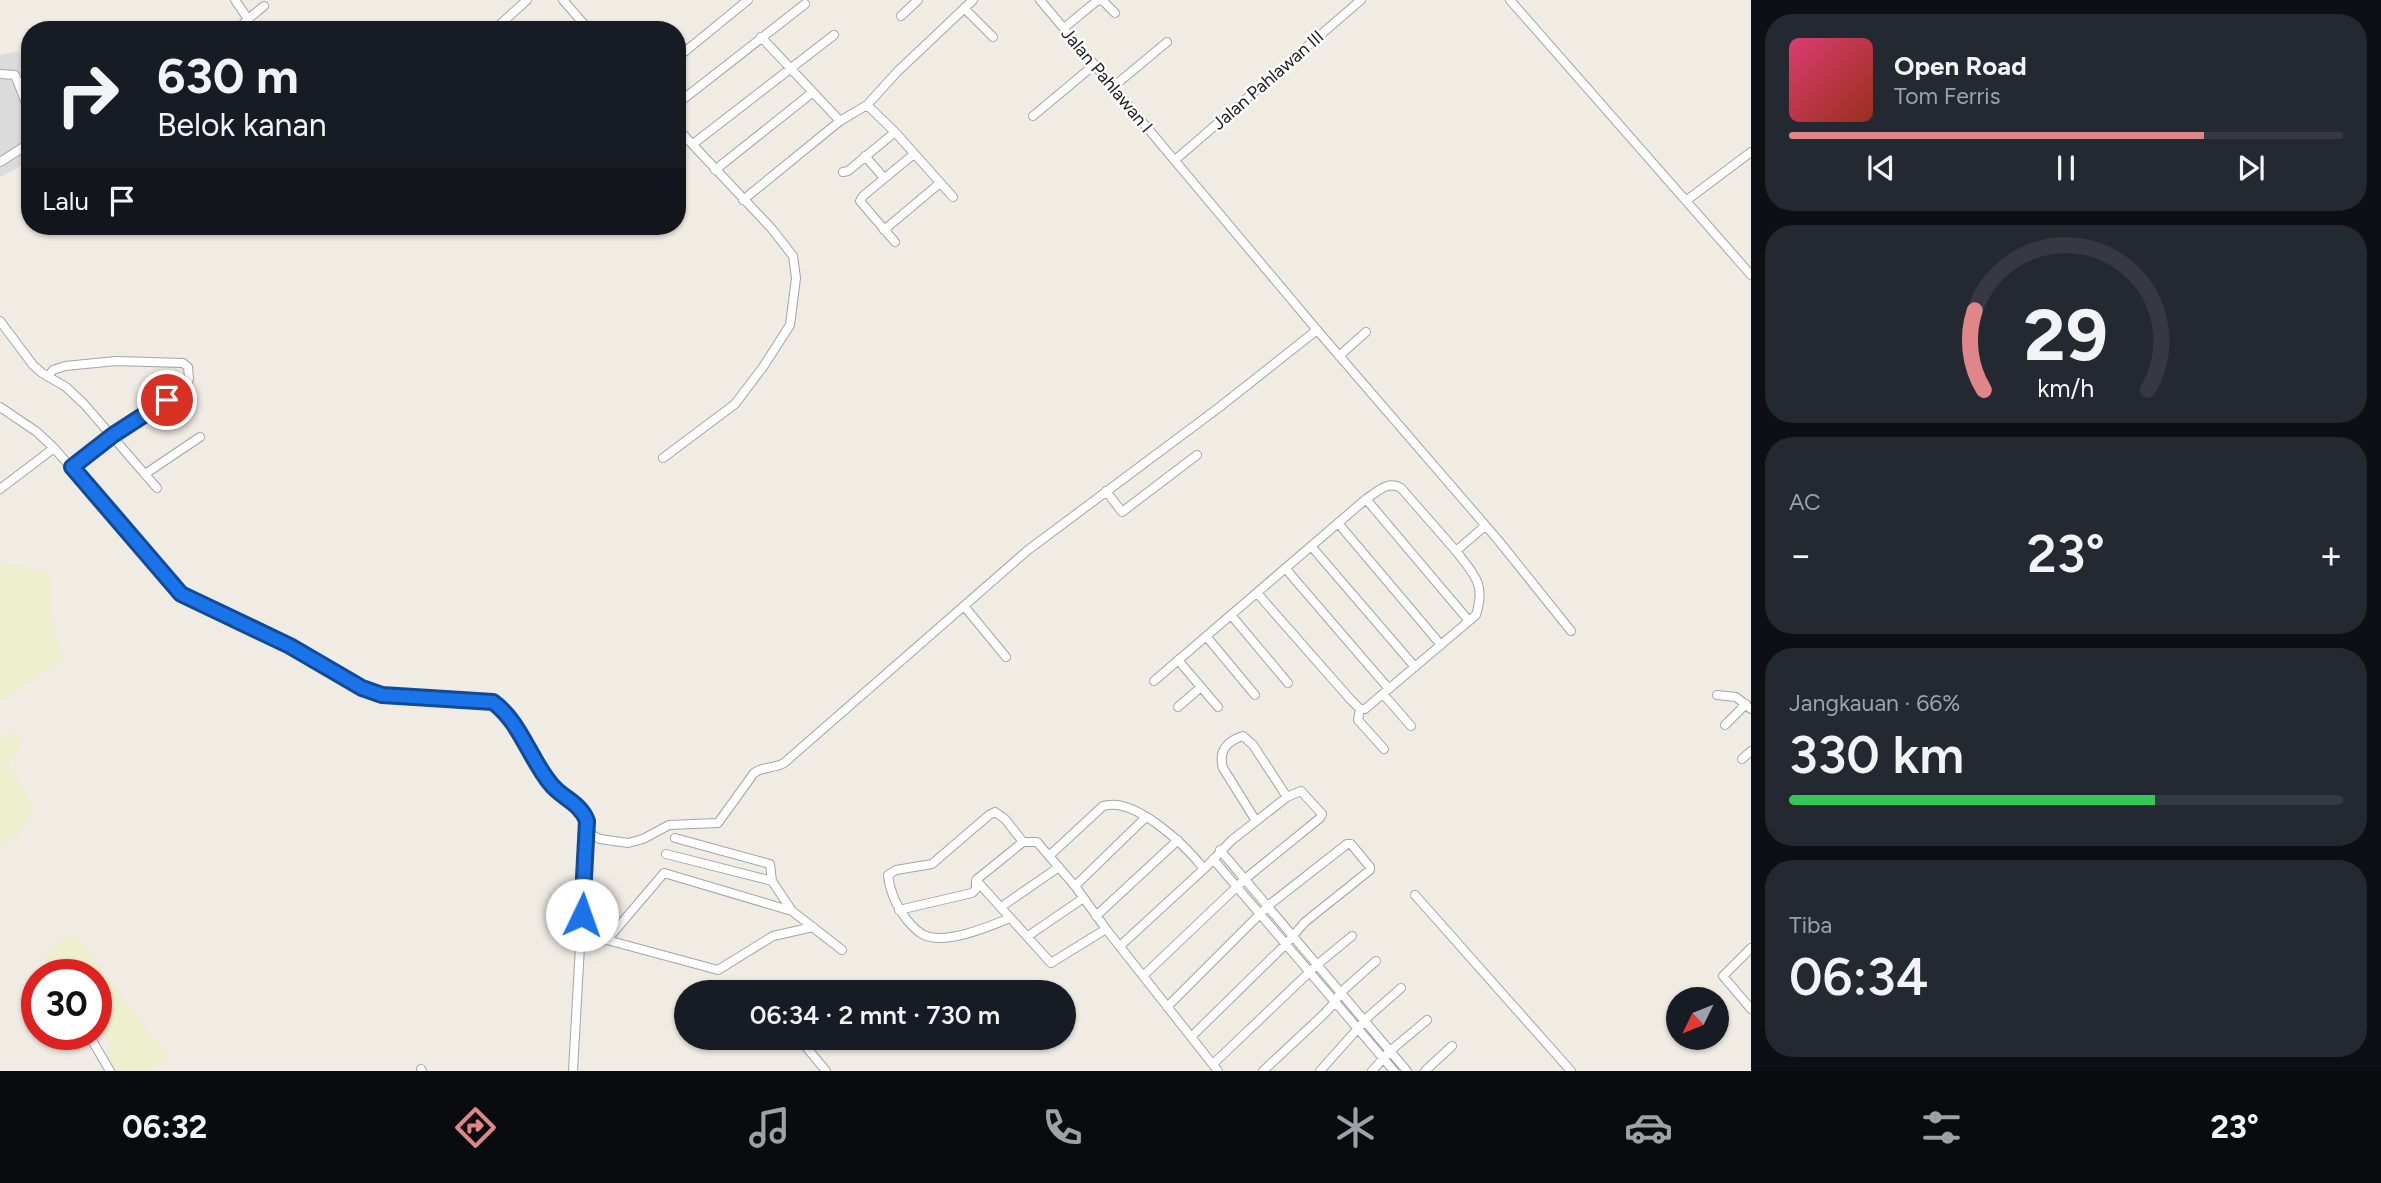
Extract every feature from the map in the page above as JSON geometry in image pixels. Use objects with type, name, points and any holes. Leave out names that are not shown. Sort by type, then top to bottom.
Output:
[{"type":"street","points":[[235,0],[248,19],[264,6]]},
{"type":"street","points":[[504,21],[527,0]]},
{"type":"street","points":[[564,0],[582,21]]},
{"type":"street","points":[[686,51],[748,0]]},
{"type":"street","points":[[901,16],[918,0]]},
{"type":"street","points":[[743,200],[840,121],[867,105],[897,72],[973,0]]},
{"type":"street","name":"Jalan Pahlawan I","points":[[1040,0],[1571,631]]},
{"type":"street","points":[[1064,28],[1098,0],[1103,1],[1115,13]]},
{"type":"street","name":"Jalan Pahlawan III","points":[[1175,160],[1361,0]]},
{"type":"street","points":[[1510,0],[1751,275]]},
{"type":"street","points":[[686,97],[805,4]]},
{"type":"street","points":[[964,8],[993,37]]},
{"type":"street","points":[[693,144],[834,34]]},
{"type":"street","points":[[761,37],[840,121]]},
{"type":"street","points":[[1113,87],[1167,42]]},
{"type":"street","points":[[1033,116],[1094,65]]},
{"type":"street","points":[[0,74],[15,75],[21,90]]},
{"type":"street","points":[[715,170],[813,92]]},
{"type":"street","points":[[867,105],[953,197]]},
{"type":"street","points":[[843,172],[895,132]]},
{"type":"street","points":[[663,458],[735,404],[769,358],[790,325],[796,278],[793,256],[772,229],[686,137]]},
{"type":"street","points":[[0,162],[21,149]]},
{"type":"street","points":[[1686,200],[1751,152]]},
{"type":"street","points":[[895,242],[860,201],[914,154]]},
{"type":"street","points":[[865,156],[884,178]]},
{"type":"street","points":[[884,230],[940,183]]},
{"type":"street","points":[[0,321],[33,365],[66,387],[113,435],[157,488]]},
{"type":"street","points":[[586,832],[600,839],[628,843],[643,839],[669,825],[718,823],[723,820],[754,773],[784,763],[1028,550],[1317,330]]},
{"type":"street","points":[[1339,356],[1366,332]]},
{"type":"street","points":[[48,377],[59,367],[116,361],[186,365],[189,379],[186,386],[113,435],[72,467]]},
{"type":"street","points":[[0,407],[37,432],[54,448],[181,594],[290,646],[362,688],[382,695],[493,702],[506,712],[551,784],[583,810],[587,821],[573,1071]]},
{"type":"street","points":[[145,474],[200,437]]},
{"type":"street","points":[[0,489],[54,448]]},
{"type":"street","points":[[1106,491],[1122,512],[1197,454]]},
{"type":"street","points":[[1154,681],[1366,499],[1388,485],[1395,484],[1456,551],[1480,583],[1481,598],[1476,615],[1386,692],[1365,709],[1360,709]]},
{"type":"street","points":[[1366,499],[1469,621]]},
{"type":"street","points":[[1338,523],[1441,645]]},
{"type":"street","points":[[1456,551],[1485,526]]},
{"type":"street","points":[[1311,546],[1415,667]]},
{"type":"street","points":[[1285,568],[1411,726]]},
{"type":"street","points":[[1257,593],[1360,709]]},
{"type":"street","points":[[964,606],[1006,657]]},
{"type":"street","points":[[1231,615],[1289,682]]},
{"type":"street","points":[[1206,636],[1255,695]]},
{"type":"street","points":[[1178,660],[1218,708]]},
{"type":"street","points":[[1178,707],[1201,687]]},
{"type":"street","points":[[1717,695],[1736,697],[1749,707],[1725,725]]},
{"type":"street","points":[[1360,709],[1358,720],[1384,749]]},
{"type":"street","points":[[1256,821],[1220,759],[1223,749],[1234,739],[1243,736],[1253,745],[1287,797]]},
{"type":"street","points":[[1742,759],[1751,751]]},
{"type":"street","points":[[1120,946],[1204,869],[1220,850],[1287,797],[1301,791],[1319,810],[1322,814],[1320,818],[1244,879],[1144,975]]},
{"type":"street","points":[[1049,856],[1103,806],[1119,806],[1146,817],[1189,848],[1204,869]]},
{"type":"street","points":[[1010,918],[971,932],[937,938],[919,932],[899,910],[892,894],[889,873],[932,864],[995,812],[1006,818],[1023,842]]},
{"type":"street","points":[[1075,886],[1146,817]]},
{"type":"street","points":[[675,838],[770,864],[772,881],[792,911],[842,950]]},
{"type":"street","points":[[1097,916],[1178,840]]},
{"type":"street","points":[[975,880],[1023,842],[1037,842],[1075,886],[1082,899],[1216,1068],[1318,964],[1352,936]]},
{"type":"street","points":[[1167,1007],[1260,913],[1347,844],[1350,844],[1370,867],[1367,874],[1305,922],[1192,1036]]},
{"type":"street","points":[[1220,850],[1407,1071]]},
{"type":"street","points":[[666,854],[772,881]]},
{"type":"street","points":[[1213,859],[1394,1071]]},
{"type":"street","points":[[1001,907],[1059,867]]},
{"type":"street","points":[[607,940],[664,873],[792,911]]},
{"type":"street","points":[[975,880],[1051,963],[1106,929]]},
{"type":"street","points":[[899,910],[972,893],[976,889],[975,880]]},
{"type":"street","points":[[1415,895],[1571,1071]]},
{"type":"street","points":[[1028,936],[1082,899]]},
{"type":"street","points":[[580,941],[607,940],[718,970],[773,936],[813,927]]},
{"type":"street","points":[[1751,950],[1723,976],[1751,1009]]},
{"type":"street","points":[[1263,1071],[1335,1002],[1340,993],[1376,961]]},
{"type":"street","points":[[1320,1071],[1401,988]]},
{"type":"street","points":[[1371,1071],[1427,1020]]},
{"type":"street","points":[[1425,1071],[1452,1046]]},
{"type":"street","points":[[98,1050],[110,1071]]},
{"type":"street","points":[[809,1050],[826,1071]]},
{"type":"shaded area","points":[[19,51],[21,56],[21,166],[0,177],[0,55]]},
{"type":"green space","points":[[0,563],[50,573],[50,617],[62,661],[2,699],[0,698]]},
{"type":"green space","points":[[11,731],[23,740],[8,764],[34,809],[16,837],[0,846],[0,739]]},
{"type":"green space","points":[[73,932],[94,959],[47,959],[43,954]]},
{"type":"green space","points":[[112,983],[168,1057],[150,1071],[113,1071],[101,1056],[113,1047]]},
{"type":"route","points":[[167,400],[113,435],[72,467],[181,594],[290,646],[362,688],[382,695],[493,702],[506,712],[551,784],[583,810],[587,821],[582,915]]}]
